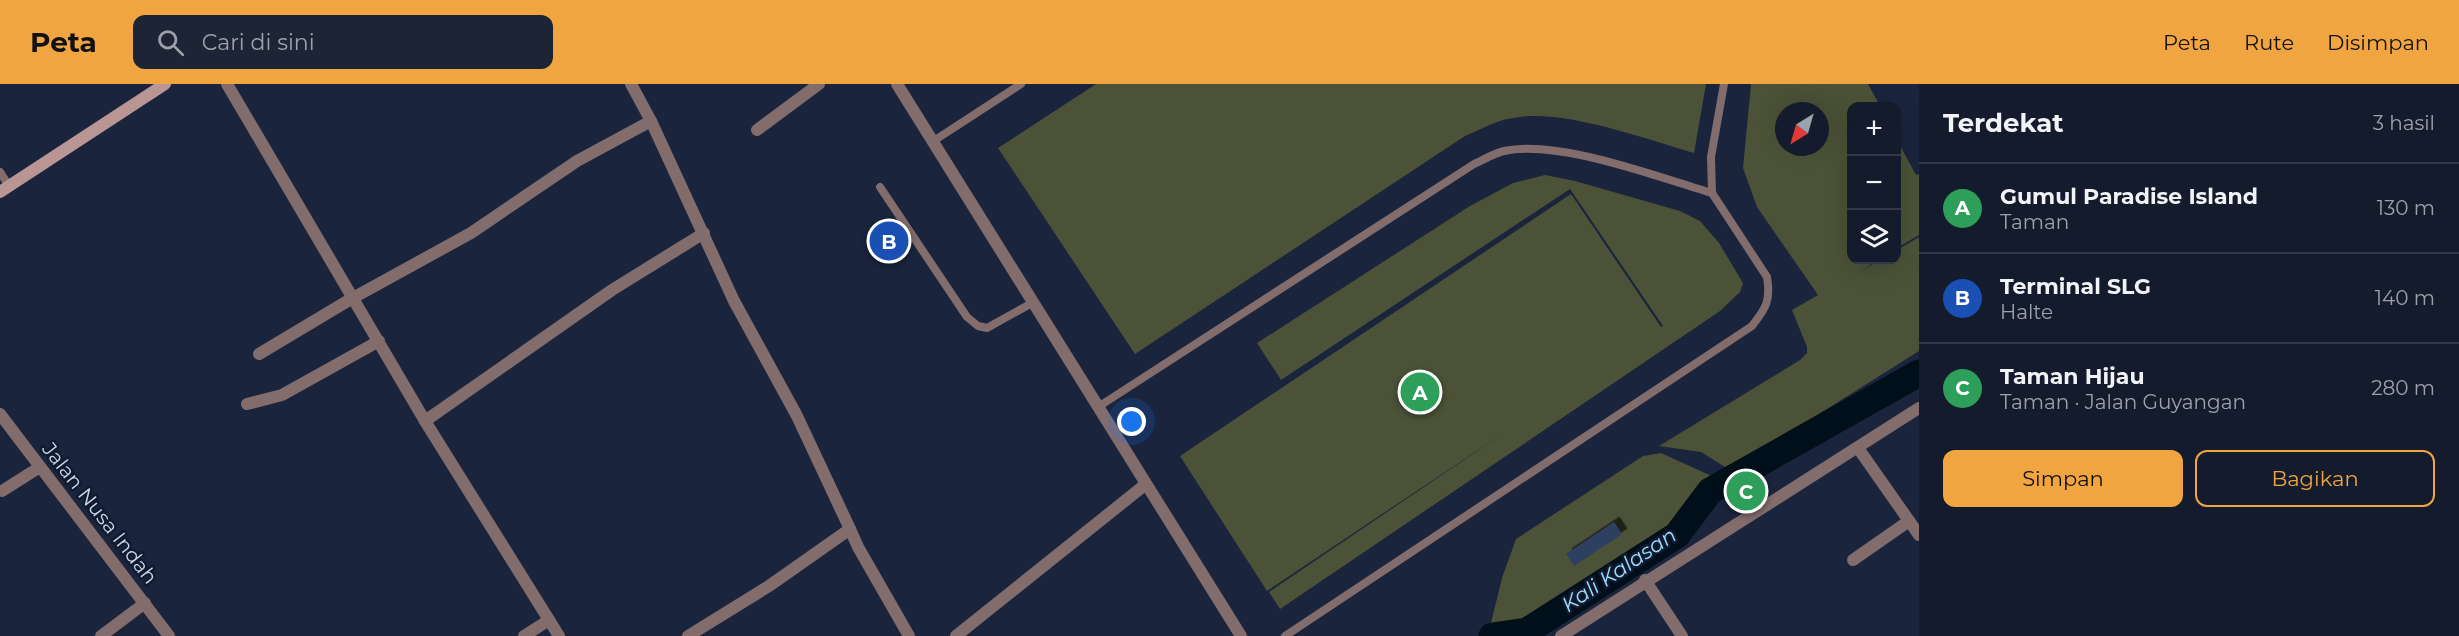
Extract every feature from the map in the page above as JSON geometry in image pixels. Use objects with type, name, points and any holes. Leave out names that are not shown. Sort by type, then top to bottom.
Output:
[{"type":"main road","points":[[5,189],[165,84]]},
{"type":"street","points":[[227,84],[351,299],[559,636]]},
{"type":"street","points":[[632,84],[734,301],[797,416],[858,547],[909,636]]},
{"type":"street","points":[[757,130],[819,84]]},
{"type":"street","points":[[897,84],[1240,636]]},
{"type":"street","points":[[259,354],[351,299],[471,233],[577,161],[651,121]]},
{"type":"street","points":[[425,421],[612,290],[704,233]]},
{"type":"street","points":[[247,404],[282,395],[379,341]]},
{"type":"street","points":[[1561,636],[1645,580],[1919,408]]},
{"type":"street","name":"Jalan Nusa Indah","points":[[0,414],[169,636]]},
{"type":"street","points":[[1858,448],[1919,535]]},
{"type":"street","points":[[2,491],[40,466]]},
{"type":"street","points":[[956,636],[1146,484]]},
{"type":"street","points":[[1853,560],[1909,521]]},
{"type":"street","points":[[688,636],[769,586],[850,529]]},
{"type":"street","points":[[1645,580],[1682,636]]},
{"type":"street","points":[[100,636],[145,603]]},
{"type":"street","points":[[524,636],[549,620]]},
{"type":"lane","points":[[932,142],[1021,84]]},
{"type":"lane","points":[[1285,636],[1752,326],[1766,308],[1769,293],[1767,278],[1712,193],[1711,157],[1724,84]]},
{"type":"lane","points":[[1098,407],[1474,164],[1503,151],[1533,149],[1576,153],[1712,193]]},
{"type":"lane","points":[[0,172],[5,189]]},
{"type":"lane","points":[[880,187],[972,322],[987,328],[1032,303]]},
{"type":"green space","points":[[1096,84],[1706,84],[1694,153],[1604,126],[1555,117],[1513,118],[1495,123],[1465,136],[1135,354],[998,148]]},
{"type":"green space","points":[[1751,84],[1868,84],[1878,102],[1847,102],[1847,264],[1872,264],[1861,271],[1873,264],[1901,264],[1901,248],[1919,237],[1919,351],[1730,470],[1701,452],[1659,446],[1800,360],[1807,353],[1807,347],[1792,310],[1818,295],[1757,207],[1743,168]]},
{"type":"green space","points":[[1901,147],[1916,175],[1919,174],[1919,235],[1901,246]]},
{"type":"green space","points":[[1545,175],[1575,181],[1680,211],[1700,221],[1719,243],[1743,283],[1740,292],[1720,311],[1280,609],[1269,592],[1511,428],[1267,591],[1180,456],[1571,194],[1661,327],[1663,326],[1570,189],[1281,380],[1257,343],[1470,206],[1513,183]]},
{"type":"green space","points":[[1661,453],[1716,478],[1693,499],[1671,533],[1523,624],[1499,628],[1491,623],[1502,578],[1516,539],[1643,456]]},
{"type":"building","points":[[1614,522],[1622,534],[1574,566],[1566,554]]},
{"type":"waterway","name":"Kali Kalasan","points":[[1492,636],[1527,631],[1677,535],[1710,491],[1919,373]]},
{"type":"place","name":"Terminal SLG","points":[[889,241]]},
{"type":"place","name":"Gumul Paradise Island","points":[[1420,392]]},
{"type":"place","name":"Taman Hijau","points":[[1746,491]]}]
